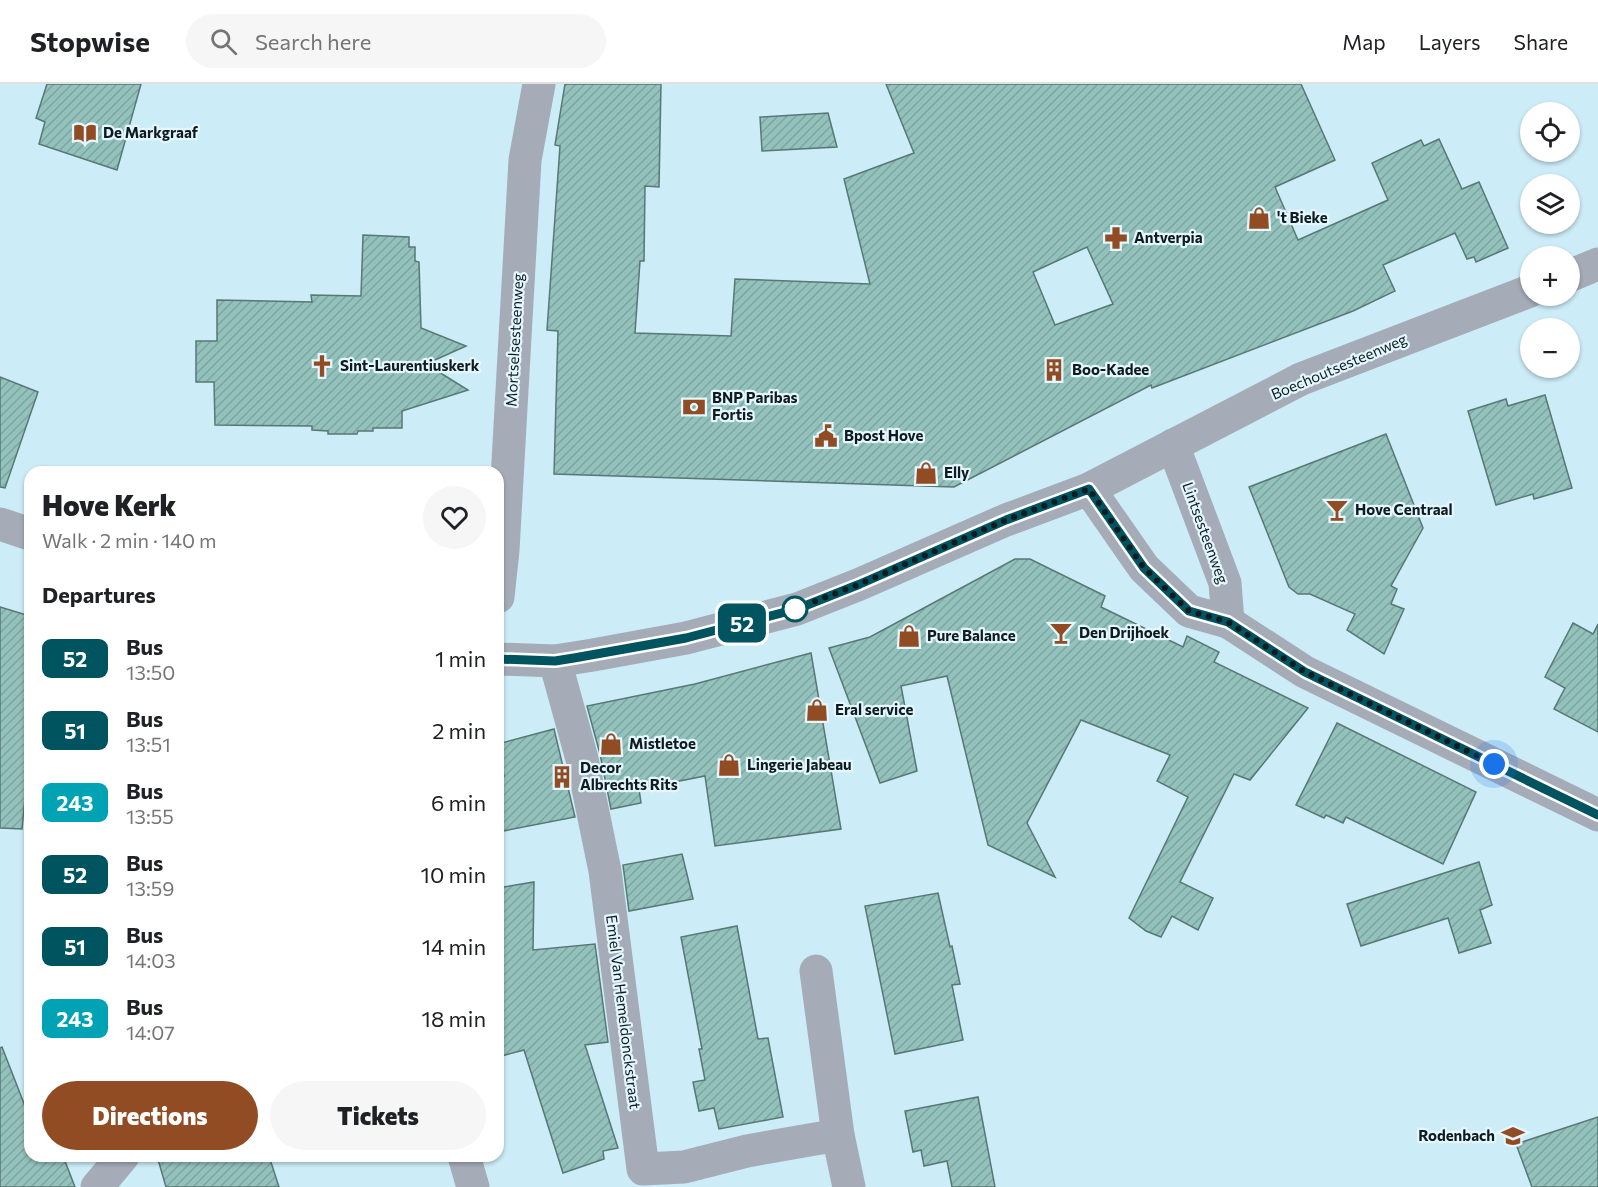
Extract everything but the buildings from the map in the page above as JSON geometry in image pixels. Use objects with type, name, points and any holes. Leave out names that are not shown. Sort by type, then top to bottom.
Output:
[{"type":"street","name":"Mortselsesteenweg","points":[[504,532],[525,160],[539,84]]},
{"type":"street","points":[[1580,271],[1598,264]]},
{"type":"street","name":"Boechoutsesteenweg","points":[[504,659],[555,661],[686,638],[797,609],[1006,520],[1089,489],[1301,379],[1520,295]]},
{"type":"street","name":"Lintsesteenweg","points":[[1173,445],[1225,583],[1228,622]]},
{"type":"street","points":[[1089,489],[1144,568],[1189,611],[1228,622],[1305,672],[1598,815]]},
{"type":"street","points":[[0,524],[24,532]]},
{"type":"street","name":"Emiel Van Hemeldonckstraat","points":[[555,661],[582,759],[604,871],[643,1169],[684,1167],[747,1151],[838,1135]]},
{"type":"street","points":[[816,971],[838,1135],[849,1187]]},
{"type":"street","points":[[97,1187],[118,1162]]},
{"type":"street","points":[[466,1162],[473,1187]]},
{"type":"bus line","name":"52","points":[[504,659],[555,661],[574,658],[686,638],[797,609],[1006,520],[1089,489],[1144,568],[1189,611],[1228,622],[1305,672],[1598,815]]},
{"type":"place","name":"De Markgraaf","points":[[85,133]]},
{"type":"place","name":"'t Bieke","points":[[1259,218]]},
{"type":"place","name":"Antverpia","points":[[1116,238]]},
{"type":"place","name":"Sint-Laurentiuskerk","points":[[322,366]]},
{"type":"place","name":"Boo-Kadee","points":[[1054,370]]},
{"type":"place","name":"BNP Paribas Fortis","points":[[694,407]]},
{"type":"place","name":"Bpost Hove","points":[[826,436]]},
{"type":"place","name":"Elly","points":[[926,473]]},
{"type":"place","name":"Hove Centraal","points":[[1337,510]]},
{"type":"place","name":"Den Drijhoek","points":[[1061,633]]},
{"type":"place","name":"Pure Balance","points":[[909,636]]},
{"type":"place","name":"Eral service","points":[[817,710]]},
{"type":"place","name":"Mistletoe","points":[[611,744]]},
{"type":"place","name":"Lingerie Jabeau","points":[[729,765]]},
{"type":"place","name":"Decor Albrechts Rits","points":[[562,777]]},
{"type":"place","name":"Rodenbach","points":[[1513,1136]]},
{"type":"route","points":[[795,609],[860,584],[1006,520],[1089,489],[1144,568],[1189,611],[1228,622],[1305,672],[1494,764]]}]
